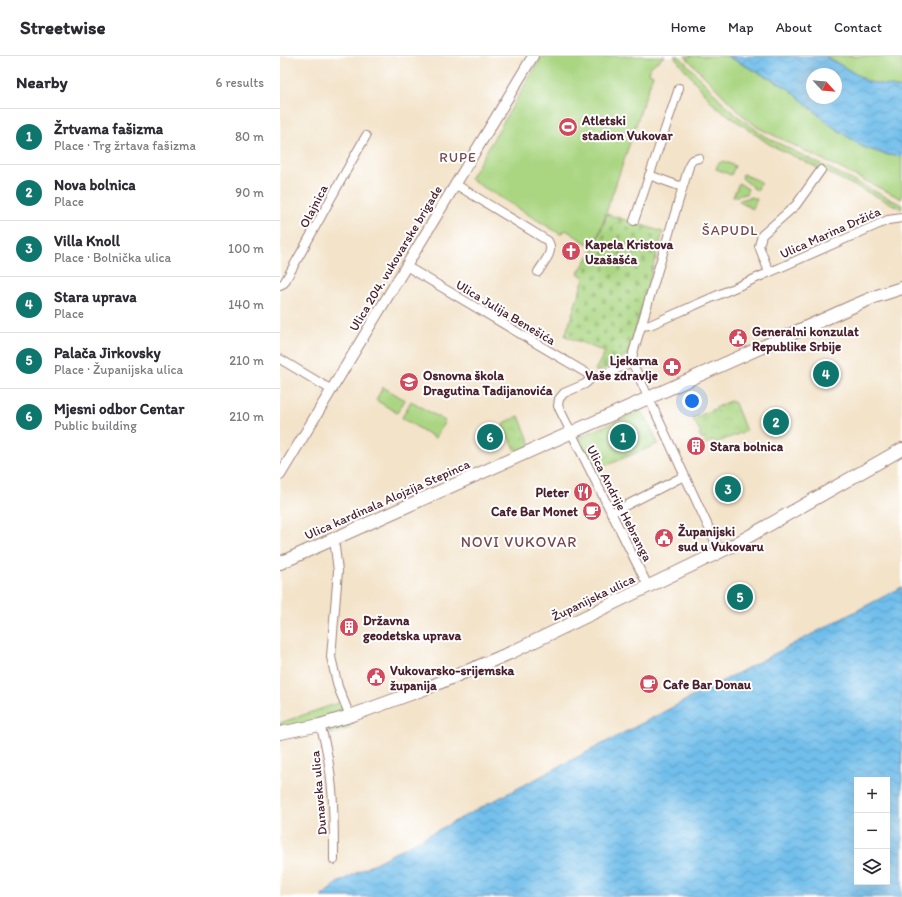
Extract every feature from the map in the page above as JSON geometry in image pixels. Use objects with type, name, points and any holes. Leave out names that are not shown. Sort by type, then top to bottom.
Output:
[{"type":"main road","name":"Ulica kardinala Alojzija Stepinca","points":[[280,563],[648,397],[877,296],[902,288]]},
{"type":"main road","name":"Županijska ulica","points":[[280,733],[320,725],[350,716],[475,668],[720,552],[902,449]]},
{"type":"street","name":"Ulica 204. vukovarske brigade","points":[[280,475],[330,389],[533,56]]},
{"type":"street","points":[[634,221],[679,88]]},
{"type":"street","name":"Olajnica","points":[[280,285],[284,283],[366,136]]},
{"type":"street","points":[[699,158],[692,160],[690,163],[682,187],[641,326],[632,362],[720,552]]},
{"type":"street","name":"Ulica Marina Držića","points":[[769,272],[759,246],[762,235],[796,205],[821,170]]},
{"type":"street","points":[[649,175],[682,187]]},
{"type":"street","points":[[455,184],[548,240],[551,245],[551,250],[538,272]]},
{"type":"street","name":"Ulica Marina Držića","points":[[641,326],[650,325],[888,220],[902,218]]},
{"type":"street","name":"Ulica Julija Benešića","points":[[406,266],[593,377]]},
{"type":"street","points":[[280,359],[330,389]]},
{"type":"street","name":"Ulica Andrije Hebranga","points":[[632,362],[599,377],[593,377],[585,384],[564,393],[559,399],[558,406],[648,586]]},
{"type":"street","points":[[611,513],[684,476]]},
{"type":"street","points":[[334,539],[338,571],[331,657],[338,687],[350,716]]},
{"type":"street","name":"Dunavska ulica","points":[[320,725],[329,760],[332,782],[334,860]]},
{"type":"green space","name":"Atletski stadion Vukovar","points":[[542,56],[665,56],[651,66],[649,73],[653,75],[594,248],[566,230],[560,234],[470,179]]},
{"type":"green space","points":[[674,56],[679,56],[731,111],[764,136],[902,205],[902,209],[769,144],[714,105]]},
{"type":"green space","points":[[685,56],[727,56],[788,88],[829,124],[863,147],[883,154],[902,157],[902,199],[757,127],[738,111]]},
{"type":"green space","points":[[825,56],[902,56],[902,88],[869,82]]},
{"type":"green space","points":[[723,161],[735,166],[731,175],[716,169],[718,164]]},
{"type":"green space","points":[[743,174],[761,182],[757,191],[742,178]]},
{"type":"green space","points":[[739,183],[748,189],[746,194],[733,197]]},
{"type":"green space","points":[[752,197],[757,199],[753,209],[739,202],[740,200]]},
{"type":"green space","points":[[607,214],[663,232],[629,353],[598,372],[595,370],[605,352],[565,336],[584,278],[578,273],[594,248]]},
{"type":"green space","points":[[383,387],[405,400],[397,413],[376,400]]},
{"type":"green space","points":[[411,401],[445,421],[435,438],[402,418]]},
{"type":"green space","points":[[730,401],[735,403],[746,431],[716,443],[714,440],[706,444],[704,439],[702,440],[699,434],[701,433],[693,419]]},
{"type":"green space","points":[[640,411],[646,417],[658,444],[595,470],[577,438]]},
{"type":"green space","points":[[519,416],[531,445],[517,452],[503,427],[504,423]]},
{"type":"green space","points":[[341,702],[344,710],[342,715],[280,732],[280,723]]},
{"type":"green space","points":[[347,720],[350,728],[328,735],[331,725]]},
{"type":"water","points":[[727,56],[825,56],[869,82],[902,88],[902,157],[883,154],[863,147],[829,124],[806,104],[842,104],[842,68],[806,68],[806,104],[788,88]]},
{"type":"water","points":[[902,587],[902,897],[321,897],[337,883]]},
{"type":"place","name":"Atletski stadion Vukovar","points":[[568,127]]},
{"type":"place","name":"Kapela Kristova Uzašašća","points":[[571,251]]},
{"type":"place","name":"Generalni konzulat Republike Srbije","points":[[738,338]]},
{"type":"place","name":"Ljekarna Vaše zdravlje","points":[[672,367]]},
{"type":"place","name":"Stara uprava","points":[[826,374]]},
{"type":"place","name":"Osnovna škola Dragutina Tadijanovića","points":[[409,382]]},
{"type":"place","name":"Nova bolnica","points":[[776,422]]},
{"type":"place","name":"Mjesni odbor Centar","points":[[490,437]]},
{"type":"place","name":"Žrtvama fašizma","points":[[623,437]]},
{"type":"place","name":"Stara bolnica","points":[[696,446]]},
{"type":"place","name":"Villa Knoll","points":[[728,489]]},
{"type":"place","name":"Pleter","points":[[583,492]]},
{"type":"place","name":"Cafe Bar Monet","points":[[592,511]]},
{"type":"place","name":"Županijski sud u Vukovaru","points":[[664,538]]},
{"type":"place","name":"Palača Jirkovsky","points":[[740,597]]},
{"type":"place","name":"Državna geodetska uprava","points":[[349,627]]},
{"type":"place","name":"Vukovarsko-srijemska županija","points":[[376,677]]},
{"type":"place","name":"Cafe Bar Donau","points":[[649,684]]},
{"type":"district","name":"RUPE","points":[[458,157]]},
{"type":"district","name":"ŠAPUDL","points":[[730,230]]},
{"type":"district","name":"NOVI VUKOVAR","points":[[519,542]]}]
